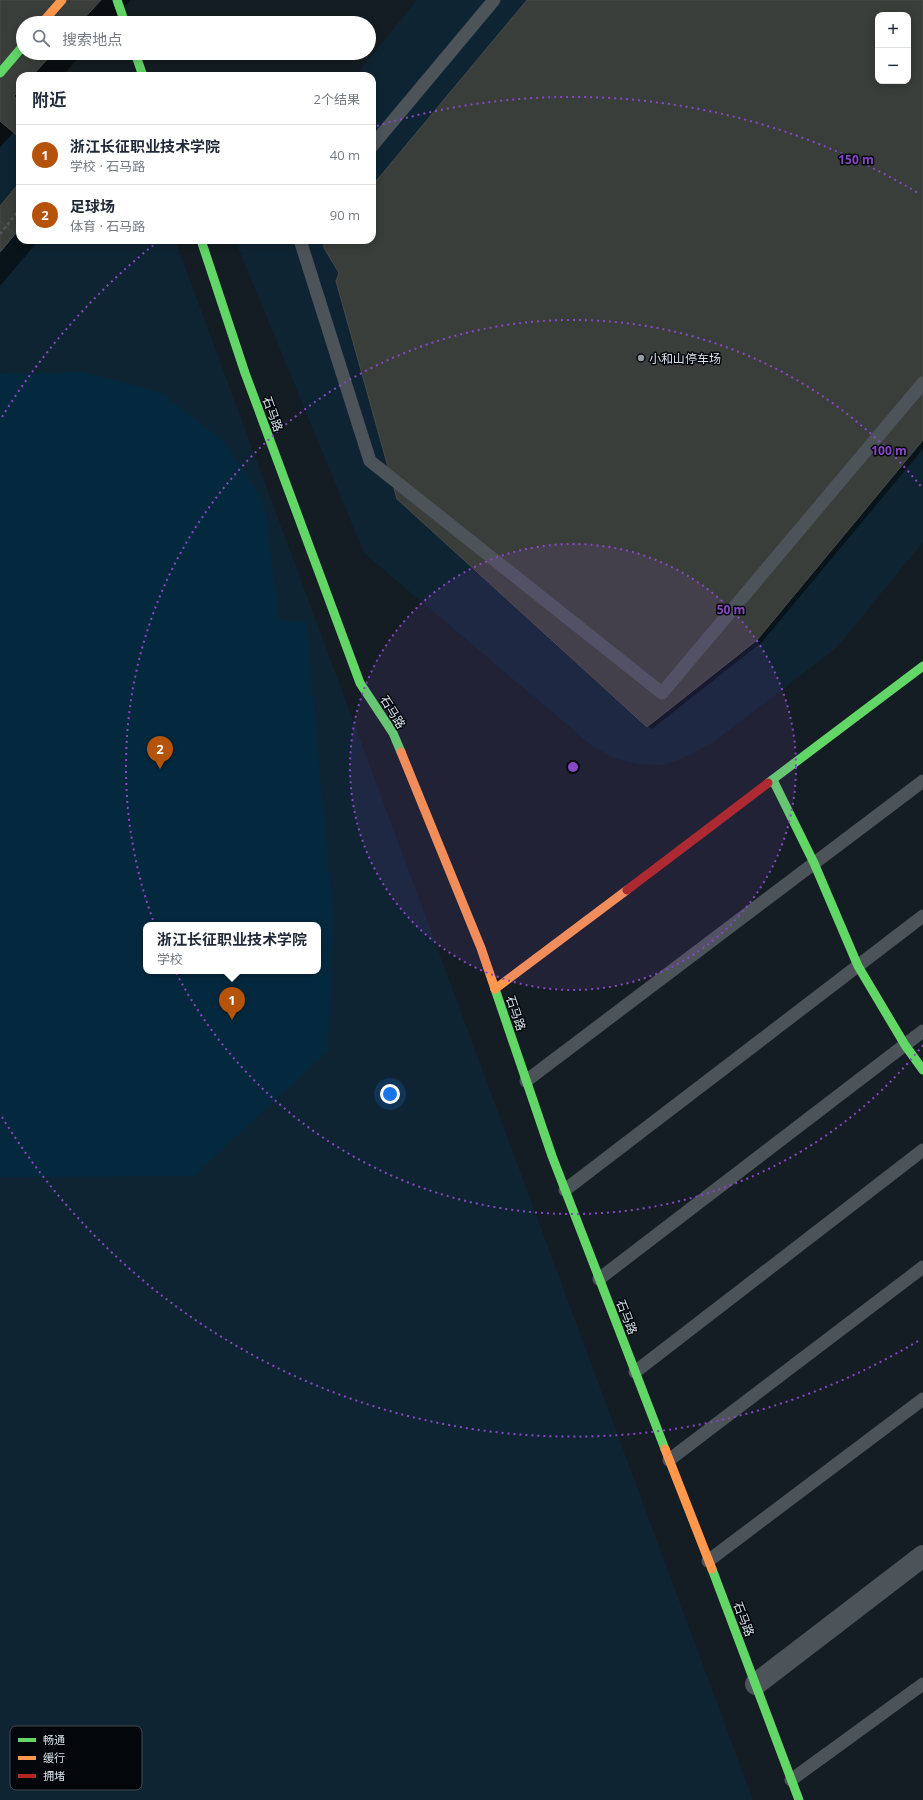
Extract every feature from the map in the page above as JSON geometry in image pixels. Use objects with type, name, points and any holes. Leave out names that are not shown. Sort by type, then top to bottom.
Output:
[{"type":"street","points":[[48,16],[62,0]]},
{"type":"street","points":[[118,0],[123,16]]},
{"type":"street","points":[[0,73],[16,54]]},
{"type":"street","points":[[137,60],[142,72]]},
{"type":"street","name":"石马路","points":[[202,244],[245,374],[360,684],[393,734],[481,948],[565,1190],[756,1684],[799,1800]]},
{"type":"street","points":[[495,989],[923,666]]},
{"type":"street","points":[[773,780],[814,863],[858,966],[905,1045],[923,1070]]},
{"type":"street","points":[[756,1684],[923,1556]]},
{"type":"lane","points":[[376,141],[494,0]]},
{"type":"lane","points":[[301,244],[370,461],[662,693],[923,383]]},
{"type":"lane","points":[[526,1081],[923,781]]},
{"type":"lane","points":[[565,1190],[923,916]]},
{"type":"lane","points":[[599,1279],[923,1031]]},
{"type":"lane","points":[[635,1372],[923,1150]]},
{"type":"lane","points":[[669,1460],[923,1267]]},
{"type":"lane","points":[[708,1561],[923,1399]]},
{"type":"lane","points":[[791,1780],[923,1684]]},
{"type":"path","points":[[0,234],[16,213]]},
{"type":"shaded area","name":"小和山停车场","points":[[417,0],[923,0],[923,542],[834,650],[712,743],[686,757],[664,765],[638,764],[614,758],[591,745],[364,553],[237,244],[376,244],[376,72],[358,72],[368,60],[376,60],[376,50]]},
{"type":"shaded area","points":[[16,129],[16,244],[176,244],[753,1800],[0,1800],[0,147]]},
{"type":"shaded area","points":[[84,372],[160,392],[224,441],[264,502],[279,620],[306,622],[333,916],[328,1051],[194,1176],[0,1177],[0,374]]},
{"type":"building","points":[[0,0],[101,0],[86,16],[16,16],[16,60],[47,60],[36,72],[16,72],[16,94],[14,96],[16,98],[16,135],[0,121]]},
{"type":"building","name":"小和山停车场","points":[[527,0],[923,0],[923,440],[757,640],[647,727],[397,499],[336,281],[339,273],[323,246],[324,244],[376,244],[376,181]]},
{"type":"building","points":[[16,187],[16,233],[0,252],[0,206]]},
{"type":"building","points":[[0,221],[15,234],[0,252]]},
{"type":"traffic: fast","points":[[117,0],[123,16]]},
{"type":"traffic: fast","points":[[0,73],[16,54]]},
{"type":"traffic: fast","points":[[137,60],[142,72]]},
{"type":"traffic: fast","points":[[202,244],[245,373],[360,683],[393,733],[401,752]]},
{"type":"traffic: fast","points":[[768,783],[923,666]]},
{"type":"traffic: fast","points":[[773,780],[814,863],[858,966],[905,1045],[923,1070]]},
{"type":"traffic: fast","points":[[495,989],[552,1156],[665,1449]]},
{"type":"traffic: fast","points":[[712,1569],[799,1800]]},
{"type":"traffic: slow","points":[[48,16],[62,0]]},
{"type":"traffic: slow","points":[[401,752],[481,948],[495,989]]},
{"type":"traffic: slow","points":[[495,989],[627,890]]},
{"type":"traffic: slow","points":[[665,1449],[712,1569]]},
{"type":"traffic: jam","points":[[627,890],[768,783]]},
{"type":"place","name":"小和山停车场","points":[[641,358]]},
{"type":"place","name":"足球场","points":[[160,769]]},
{"type":"place","name":"浙江长征职业技术学院","points":[[232,1020]]}]
